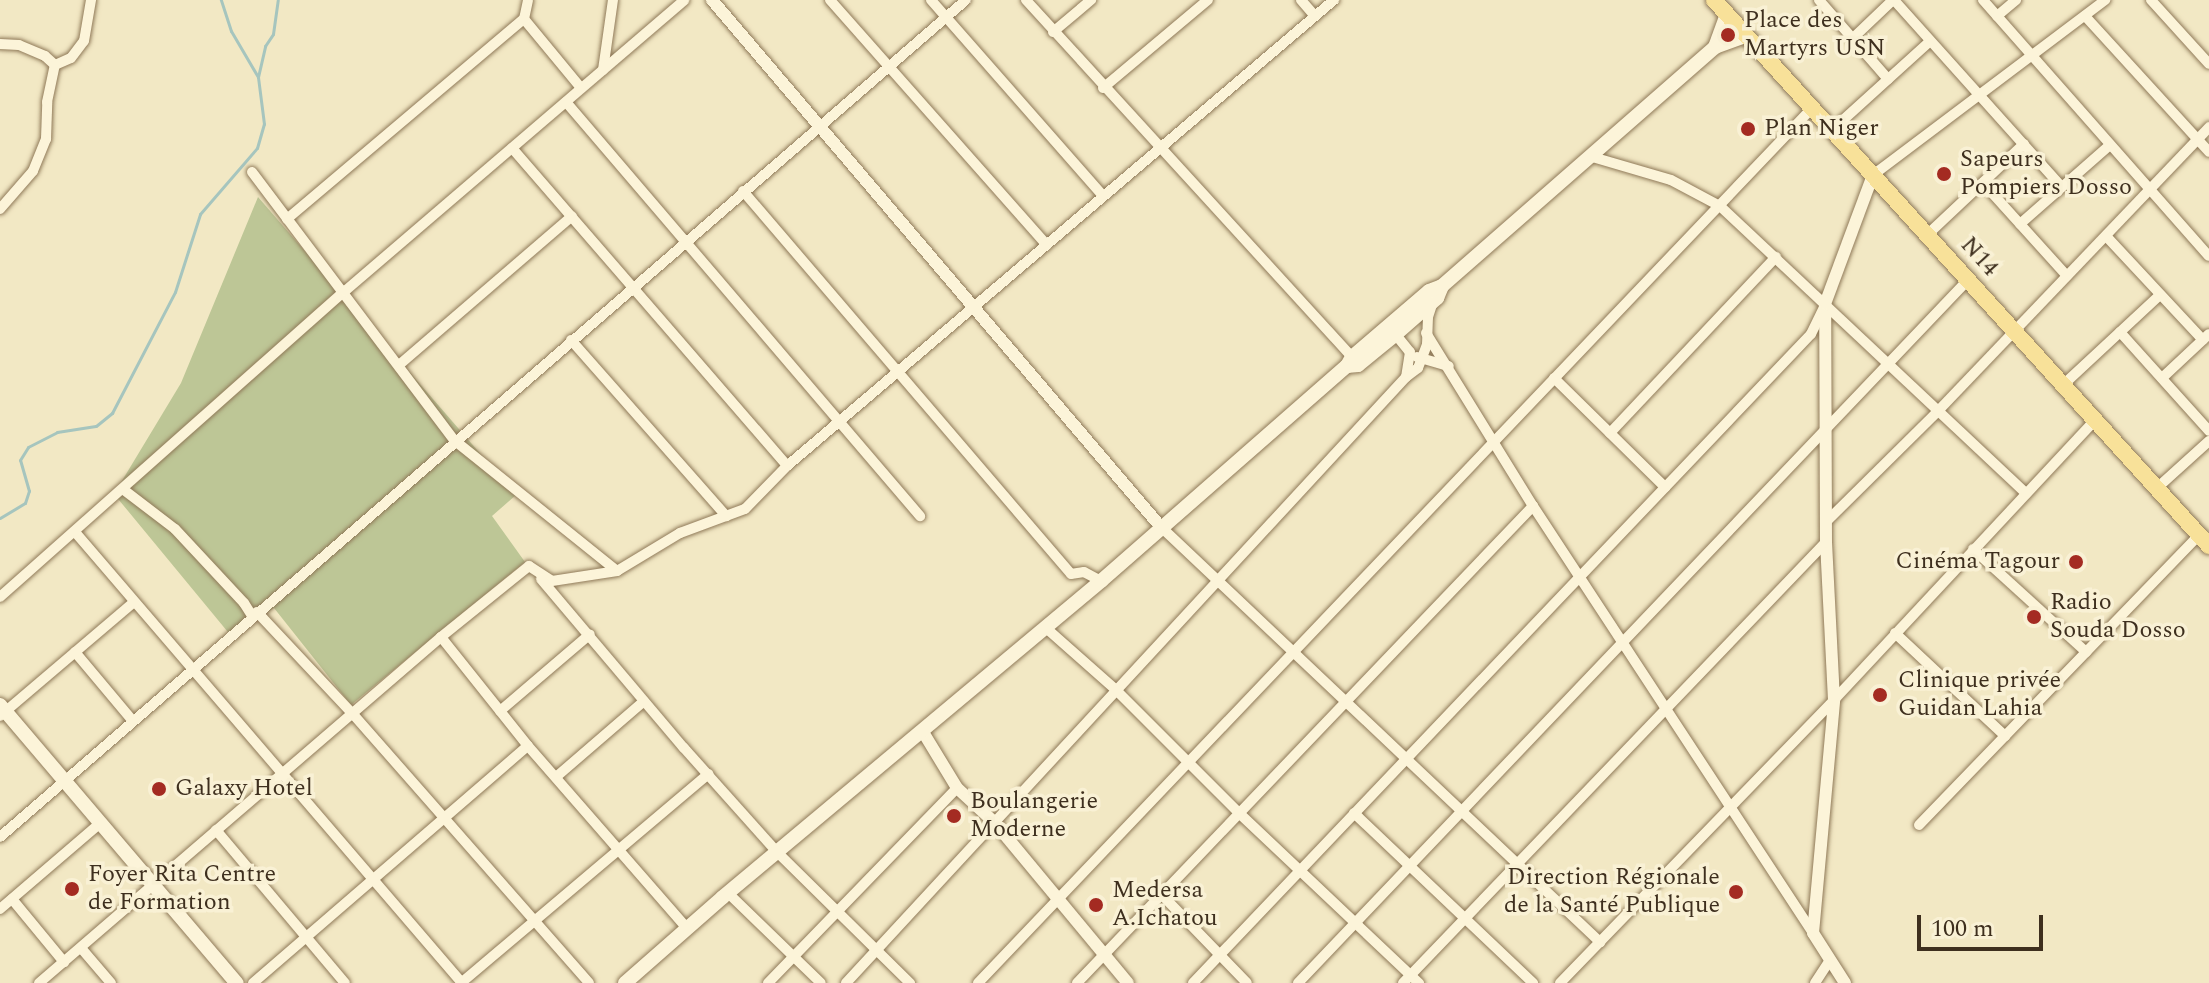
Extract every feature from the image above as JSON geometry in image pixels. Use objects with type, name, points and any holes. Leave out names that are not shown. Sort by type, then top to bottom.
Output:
[{"type":"main road","name":"N14","points":[[1714,0],[2204,540]]},
{"type":"main road","points":[[1715,47],[1727,14]]},
{"type":"main road","points":[[625,983],[1439,292],[1715,47],[1746,36]]},
{"type":"main road","points":[[2,711],[237,983]]},
{"type":"street","points":[[55,65],[71,58],[84,41],[91,0]]},
{"type":"street","points":[[287,219],[524,19],[528,0]]},
{"type":"street","points":[[603,70],[613,0]]},
{"type":"street","points":[[0,597],[345,291],[684,0]]},
{"type":"street","points":[[712,0],[1160,526],[1600,942]]},
{"type":"street","points":[[830,0],[1047,245]]},
{"type":"street","points":[[931,0],[1103,196]]},
{"type":"street","points":[[0,837],[454,440],[966,0]]},
{"type":"street","points":[[1026,0],[1352,363]]},
{"type":"street","points":[[1053,32],[1091,0]]},
{"type":"street","points":[[1103,88],[1208,0]]},
{"type":"street","points":[[1301,0],[1315,16]]},
{"type":"street","points":[[529,566],[552,581],[617,571],[680,533],[745,509],[787,466],[1334,0]]},
{"type":"street","points":[[1819,0],[1888,79]]},
{"type":"street","points":[[1852,39],[1894,0],[2062,187]]},
{"type":"street","points":[[1983,0],[2209,256]]},
{"type":"street","points":[[1997,16],[2016,0]]},
{"type":"street","points":[[1193,983],[1811,334],[1873,175],[2105,0]]},
{"type":"street","points":[[2151,0],[2209,64]]},
{"type":"street","points":[[2085,16],[2209,152]]},
{"type":"street","points":[[524,19],[581,88]]},
{"type":"street","points":[[1832,130],[1930,41]]},
{"type":"street","points":[[0,44],[19,45],[45,56],[55,65]]},
{"type":"street","points":[[0,209],[33,171],[46,139],[47,102],[55,65]]},
{"type":"street","points":[[566,102],[920,516]]},
{"type":"street","points":[[978,983],[1812,108]]},
{"type":"street","points":[[1827,521],[1938,411],[2209,127]]},
{"type":"street","points":[[1927,235],[2024,144]]},
{"type":"street","points":[[2020,224],[2110,145]]},
{"type":"street","points":[[512,148],[787,466]]},
{"type":"street","points":[[1589,156],[1671,180],[1720,206],[2026,493]]},
{"type":"street","points":[[252,172],[345,291],[454,440],[617,571]]},
{"type":"street","points":[[1983,183],[2067,276]]},
{"type":"street","points":[[743,191],[1071,574],[1084,572],[1101,581]]},
{"type":"street","points":[[399,365],[572,216]]},
{"type":"street","points":[[2106,236],[2160,295],[2206,337],[2162,378]]},
{"type":"street","points":[[1610,433],[1776,257]]},
{"type":"street","points":[[1298,983],[1968,280]]},
{"type":"street","points":[[846,983],[1217,580],[1406,377],[1423,363],[1428,317],[1439,292]]},
{"type":"street","points":[[2063,385],[2160,295]]},
{"type":"street","points":[[1813,933],[1834,700],[1826,542],[1825,304]]},
{"type":"street","points":[[1413,312],[1533,506],[1845,983]]},
{"type":"street","points":[[1393,330],[1423,363],[1449,366]]},
{"type":"street","points":[[2120,332],[2209,431]]},
{"type":"street","points":[[571,340],[726,516]]},
{"type":"street","points":[[1406,377],[1410,352]]},
{"type":"street","points":[[1554,378],[1665,487]]},
{"type":"street","points":[[1560,983],[1834,700],[2095,420]]},
{"type":"street","points":[[2157,488],[2209,441]]},
{"type":"street","points":[[124,490],[175,529],[352,713],[589,983]]},
{"type":"street","points":[[1077,983],[1533,506]]},
{"type":"street","points":[[75,532],[461,983],[708,774]]},
{"type":"street","points":[[1919,825],[2086,652],[2204,540]]},
{"type":"street","points":[[1046,628],[1116,690],[1239,813],[1302,869],[1411,980],[1517,863],[1826,542]]},
{"type":"street","points":[[1973,549],[2086,652]]},
{"type":"street","points":[[529,566],[777,852],[910,983]]},
{"type":"street","points":[[39,983],[441,637],[529,566]]},
{"type":"street","points":[[2,711],[134,602]]},
{"type":"street","points":[[1895,633],[2005,736]]},
{"type":"street","points":[[500,711],[590,634]]},
{"type":"street","points":[[441,637],[528,746],[687,928]]},
{"type":"street","points":[[75,652],[133,721]]},
{"type":"street","points":[[556,777],[644,701]]},
{"type":"street","points":[[923,732],[957,788],[995,823],[1128,983]]},
{"type":"street","points":[[253,983],[528,746]]},
{"type":"street","points":[[768,983],[957,788]]},
{"type":"street","points":[[1354,813],[1533,983]]},
{"type":"street","points":[[0,909],[99,824]]},
{"type":"street","points":[[216,830],[345,983]]},
{"type":"street","points":[[728,893],[821,983]]},
{"type":"street","points":[[1162,895],[1247,983]]},
{"type":"street","points":[[12,899],[64,962]]},
{"type":"street","points":[[81,948],[111,983]]},
{"type":"street","points":[[1815,983],[1830,960]]},
{"type":"green space","points":[[258,197],[516,495],[492,516],[525,562],[351,705],[274,608],[232,637],[114,494],[181,383]]},
{"type":"waterway","points":[[0,518],[25,503],[29,491],[20,460],[28,447],[57,432],[96,426],[112,413],[175,292],[200,214],[257,148],[264,124],[258,77],[231,31],[221,0]]},
{"type":"waterway","points":[[258,77],[265,46],[273,34],[278,0]]},
{"type":"place","name":"Place des Martyrs USN","points":[[1728,35]]},
{"type":"place","name":"Plan Niger","points":[[1748,129]]},
{"type":"place","name":"Sapeurs Pompiers Dosso","points":[[1944,174]]},
{"type":"place","name":"Cinéma Tagour","points":[[2076,562]]},
{"type":"place","name":"Radio Souda Dosso","points":[[2034,617]]},
{"type":"place","name":"Clinique privée Guidan Lahia","points":[[1880,695]]},
{"type":"place","name":"Galaxy Hotel","points":[[159,789]]},
{"type":"place","name":"Boulangerie Moderne","points":[[954,816]]},
{"type":"place","name":"Foyer Rita Centre de Formation","points":[[72,889]]},
{"type":"place","name":"Direction Régionale de la Santé Publique","points":[[1736,892]]},
{"type":"place","name":"Medersa A.Ichatou","points":[[1096,905]]}]
